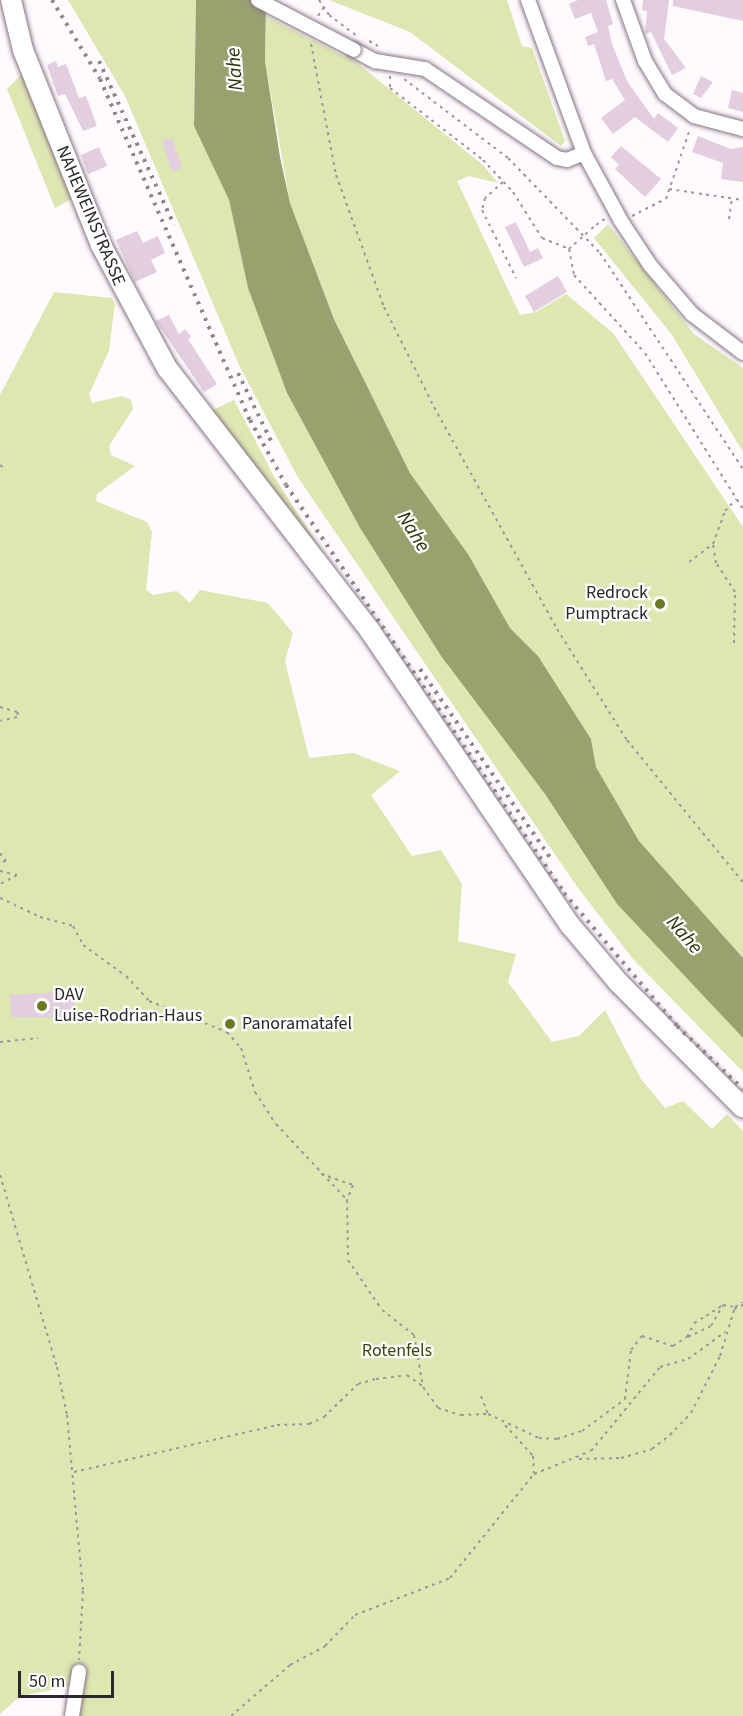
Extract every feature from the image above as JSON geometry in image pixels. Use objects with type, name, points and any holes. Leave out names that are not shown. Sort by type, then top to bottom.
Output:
[{"type":"main road","name":"NAHEWEINSTRASSE","points":[[11,0],[32,73],[118,285],[167,368],[370,631],[570,925],[618,982],[743,1108]]},
{"type":"street","points":[[258,0],[354,50],[393,67],[418,66],[453,83],[557,158],[567,160],[584,153]]},
{"type":"street","points":[[528,0],[584,153],[621,221],[685,306],[743,353]]},
{"type":"street","points":[[623,0],[654,80],[694,116],[743,129]]},
{"type":"street","points":[[72,1716],[79,1672]]},
{"type":"path","points":[[319,0],[337,22],[390,52],[393,67],[387,80],[390,88],[434,119],[503,182],[542,238],[569,249]]},
{"type":"path","points":[[318,73],[336,175],[384,307],[434,407],[557,629],[627,740],[743,882]]},
{"type":"path","points":[[400,76],[508,158],[600,253],[743,469]]},
{"type":"path","points":[[621,221],[662,202],[669,189],[694,116]]},
{"type":"path","points":[[503,182],[485,198],[482,210],[516,278]]},
{"type":"path","points":[[669,189],[743,200]]},
{"type":"path","points":[[729,219],[732,198]]},
{"type":"path","points":[[569,249],[596,225]]},
{"type":"path","points":[[569,249],[574,275],[645,353],[743,509]]},
{"type":"path","points":[[0,465],[4,468]]},
{"type":"path","points":[[734,643],[735,592],[716,563],[713,544],[725,511],[736,499]]},
{"type":"path","points":[[689,562],[713,544]]},
{"type":"path","points":[[0,707],[18,712],[17,717],[0,721]]},
{"type":"path","points":[[0,853],[6,861],[0,862]]},
{"type":"path","points":[[0,871],[17,875],[0,884]]},
{"type":"path","points":[[0,898],[40,917],[73,926],[83,945],[126,976],[150,1002],[227,1032],[241,1048],[255,1092],[271,1116],[321,1174],[347,1200]]},
{"type":"path","points":[[0,1041],[38,1038]]},
{"type":"path","points":[[321,1174],[353,1185],[347,1200],[348,1260],[382,1310],[414,1335],[423,1387]]},
{"type":"path","points":[[0,1175],[57,1366],[74,1472],[83,1590],[79,1672]]},
{"type":"path","points":[[687,1337],[694,1323],[723,1305],[735,1308],[743,1304]]},
{"type":"path","points":[[630,1406],[625,1399],[631,1350],[642,1336],[673,1346],[711,1326],[723,1305]]},
{"type":"path","points":[[231,1716],[290,1665],[325,1646],[356,1615],[450,1578],[534,1474],[579,1459],[621,1458],[652,1449],[670,1435],[691,1413],[708,1381],[735,1308]]},
{"type":"path","points":[[579,1459],[604,1439],[660,1367],[688,1359],[725,1332]]},
{"type":"path","points":[[74,1472],[277,1425],[309,1424],[324,1417],[358,1384],[376,1379],[407,1375],[423,1387],[438,1408],[461,1415],[488,1414],[505,1425],[539,1438],[557,1438],[582,1431],[625,1399]]},
{"type":"path","points":[[481,1396],[488,1414]]},
{"type":"path","points":[[505,1425],[533,1456],[534,1474]]},
{"type":"green space","points":[[68,0],[196,0],[194,126],[229,200],[248,288],[287,393],[360,528],[441,656],[545,794],[617,904],[743,1038],[743,1072],[633,959],[578,888],[297,476],[239,365],[125,96]]},
{"type":"green space","points":[[329,0],[507,0],[522,46],[532,48],[565,141],[561,146],[410,32]]},
{"type":"green space","points":[[266,16],[357,63],[483,165],[498,183],[469,176],[457,181],[520,315],[536,312],[566,294],[613,333],[743,527],[743,958],[639,841],[596,767],[591,739],[538,656],[510,628],[468,554],[410,473],[334,318],[290,203],[265,61]]},
{"type":"green space","points":[[23,73],[75,197],[55,208],[7,89]]},
{"type":"green space","points":[[608,224],[694,334],[743,368],[743,452],[672,335],[594,238]]},
{"type":"green space","name":"Rotenfels","points":[[54,292],[112,298],[115,304],[109,351],[89,394],[92,403],[122,396],[131,400],[133,409],[109,446],[111,455],[135,466],[97,494],[96,501],[147,522],[152,532],[146,590],[153,595],[177,591],[190,603],[200,590],[268,603],[293,633],[285,661],[309,758],[353,753],[400,771],[371,795],[412,856],[441,850],[462,884],[458,941],[516,954],[508,982],[552,1042],[579,1036],[605,1010],[641,1079],[665,1108],[683,1101],[712,1129],[727,1114],[743,1131],[743,1716],[69,1716],[72,1686],[20,1696],[0,1714],[0,395]]},
{"type":"green space","points":[[234,400],[275,478],[333,568],[206,413]]},
{"type":"water","name":"Nahe","points":[[196,0],[266,0],[265,61],[280,157],[290,203],[334,319],[410,473],[468,554],[510,628],[538,656],[591,739],[596,767],[639,841],[743,958],[743,1038],[617,904],[545,794],[441,656],[360,528],[287,393],[248,288],[229,200],[194,126]]},
{"type":"building","points":[[578,0],[606,0],[613,24],[608,26],[612,44],[627,81],[654,119],[658,113],[678,128],[668,142],[635,117],[613,134],[601,118],[625,100],[612,79],[606,81],[594,44],[588,46],[585,37],[598,32],[591,13],[575,19],[569,4]]},
{"type":"building","points":[[643,0],[669,0],[664,39],[686,68],[672,75],[651,32],[645,34],[647,11],[642,10]]},
{"type":"building","points":[[673,0],[743,0],[743,21],[673,6]]},
{"type":"building","points":[[56,61],[58,67],[66,64],[79,98],[86,96],[97,126],[83,131],[65,94],[58,96],[47,65]]},
{"type":"building","points":[[701,76],[713,82],[701,98],[693,94]]},
{"type":"building","points":[[732,90],[743,93],[743,112],[728,108]]},
{"type":"building","points":[[698,136],[731,149],[743,147],[743,182],[721,179],[723,163],[692,152]]},
{"type":"building","points":[[172,138],[182,168],[172,172],[162,141]]},
{"type":"building","points":[[621,146],[661,179],[645,197],[615,169],[619,165],[611,157]]},
{"type":"building","points":[[99,147],[107,166],[88,174],[81,155]]},
{"type":"building","points":[[516,222],[530,252],[538,248],[543,258],[524,267],[505,227]]},
{"type":"building","points":[[137,231],[143,243],[158,236],[165,253],[151,260],[157,272],[135,282],[116,240]]},
{"type":"building","points":[[558,276],[567,292],[534,312],[525,296]]},
{"type":"building","points":[[169,315],[179,334],[185,329],[191,337],[188,339],[217,384],[204,392],[156,321]]},
{"type":"building","name":"DAV Luise-Rodrian-Haus","points":[[61,992],[76,997],[70,1018],[11,1017],[10,995]]},
{"type":"railway","points":[[52,0],[100,79],[250,420],[286,485],[564,893],[677,1026],[743,1089]]},
{"type":"railway","points":[[99,61],[174,225]]},
{"type":"railway","points":[[238,373],[271,441]]},
{"type":"railway","points":[[420,669],[551,859]]},
{"type":"place","name":"Redrock Pumptrack","points":[[660,604]]},
{"type":"place","name":"DAV Luise-Rodrian-Haus","points":[[42,1006]]},
{"type":"place","name":"Panoramatafel","points":[[230,1024]]}]
